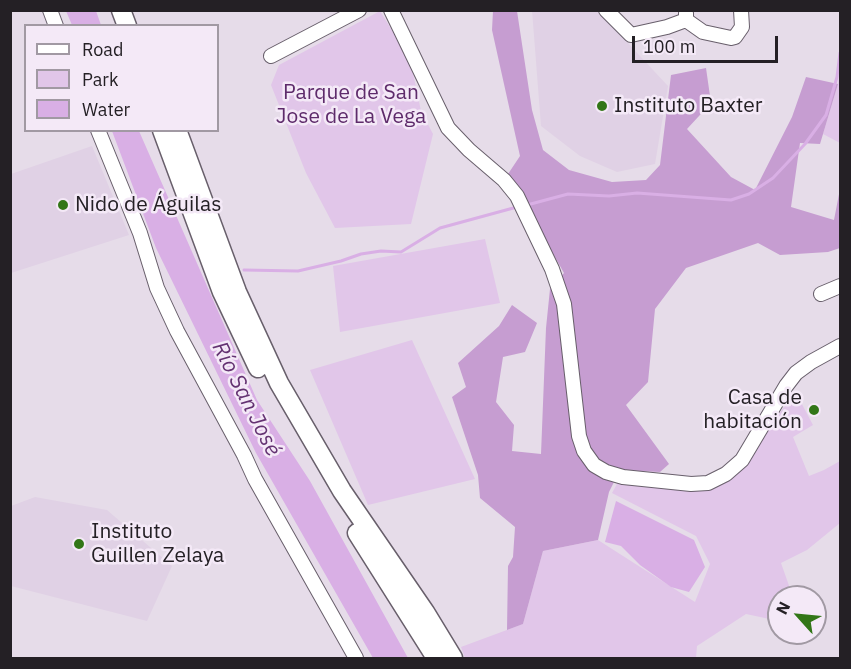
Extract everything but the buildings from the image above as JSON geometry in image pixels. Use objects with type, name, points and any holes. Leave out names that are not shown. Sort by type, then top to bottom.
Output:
[{"type":"main road","points":[[120,10],[126,24]]},
{"type":"main road","points":[[163,132],[222,292],[268,388],[436,658]]},
{"type":"main road","points":[[178,132],[237,292],[279,383],[342,491],[425,612],[453,658]]},
{"type":"street","points":[[271,56],[359,10]]},
{"type":"street","points":[[391,10],[448,128],[469,150],[504,180],[522,206],[552,268],[564,304],[579,436],[584,451],[594,465],[606,472],[623,477],[691,484],[708,483],[726,474],[742,460],[796,372],[840,346]]},
{"type":"street","points":[[606,10],[631,35],[667,27],[686,15],[703,33],[731,38],[735,37],[742,27],[741,10]]},
{"type":"street","points":[[99,132],[109,162],[140,233],[157,288],[177,331],[255,479],[356,658]]},
{"type":"street","points":[[821,294],[840,286]]},
{"type":"shaded area","name":"Instituto Baxter","points":[[532,10],[598,11],[668,86],[655,164],[617,172],[580,156],[541,126]]},
{"type":"shaded area","points":[[493,11],[517,11],[532,110],[543,150],[569,170],[612,182],[646,180],[660,165],[671,75],[706,68],[711,103],[687,129],[731,177],[755,190],[792,117],[806,77],[838,84],[820,144],[800,143],[791,207],[834,220],[840,189],[840,248],[828,252],[780,255],[758,243],[686,268],[655,309],[648,382],[626,405],[669,464],[660,472],[620,470],[609,492],[598,540],[543,551],[523,624],[507,630],[508,566],[513,557],[515,527],[480,498],[478,475],[452,397],[466,387],[458,363],[499,326],[512,305],[537,323],[525,352],[503,357],[496,402],[514,425],[512,451],[541,454],[546,328],[550,289],[564,273],[508,174],[520,156],[492,30]]},
{"type":"shaded area","name":"Nido de Águilas","points":[[92,146],[129,235],[11,273],[11,174]]},
{"type":"shaded area","name":"Instituto Guillen Zelaya","points":[[35,497],[107,510],[172,566],[147,621],[11,586],[11,506]]},
{"type":"green space","name":"Parque de San Jose de La Vega","points":[[380,11],[410,59],[421,111],[433,134],[411,224],[335,228],[306,173],[271,85],[279,65]]},
{"type":"green space","points":[[840,64],[840,143],[823,134],[838,84]]},
{"type":"green space","points":[[485,239],[500,303],[340,332],[333,266]]},
{"type":"green space","points":[[412,340],[475,479],[368,505],[310,370]]},
{"type":"green space","points":[[795,391],[813,425],[793,437],[809,476],[840,461],[840,523],[807,550],[781,563],[789,585],[767,585],[767,618],[746,614],[697,646],[696,658],[465,658],[461,647],[523,624],[543,551],[598,540],[695,602],[710,564],[696,536],[612,493],[618,482],[690,491],[726,474],[750,456]]},
{"type":"water","points":[[66,11],[96,11],[101,24],[72,24]]},
{"type":"water","name":"Río San José","points":[[112,132],[139,132],[257,400],[310,481],[408,658],[373,658],[256,453],[156,248]]},
{"type":"water","points":[[616,501],[694,540],[705,567],[689,592],[671,587],[640,565],[621,546],[605,542]]},
{"type":"waterway","points":[[527,205],[568,194],[609,196],[637,193],[731,200],[749,194],[773,178],[805,144],[826,115],[837,77],[840,53]]},
{"type":"waterway","points":[[244,270],[298,271],[361,254],[381,251],[401,252],[440,228],[517,207]]},
{"type":"place","name":"Instituto Baxter","points":[[602,106]]},
{"type":"place","name":"Nido de Águilas","points":[[63,205]]},
{"type":"place","name":"Casa de habitación","points":[[814,410]]},
{"type":"place","name":"Instituto Guillen Zelaya","points":[[79,544]]}]
